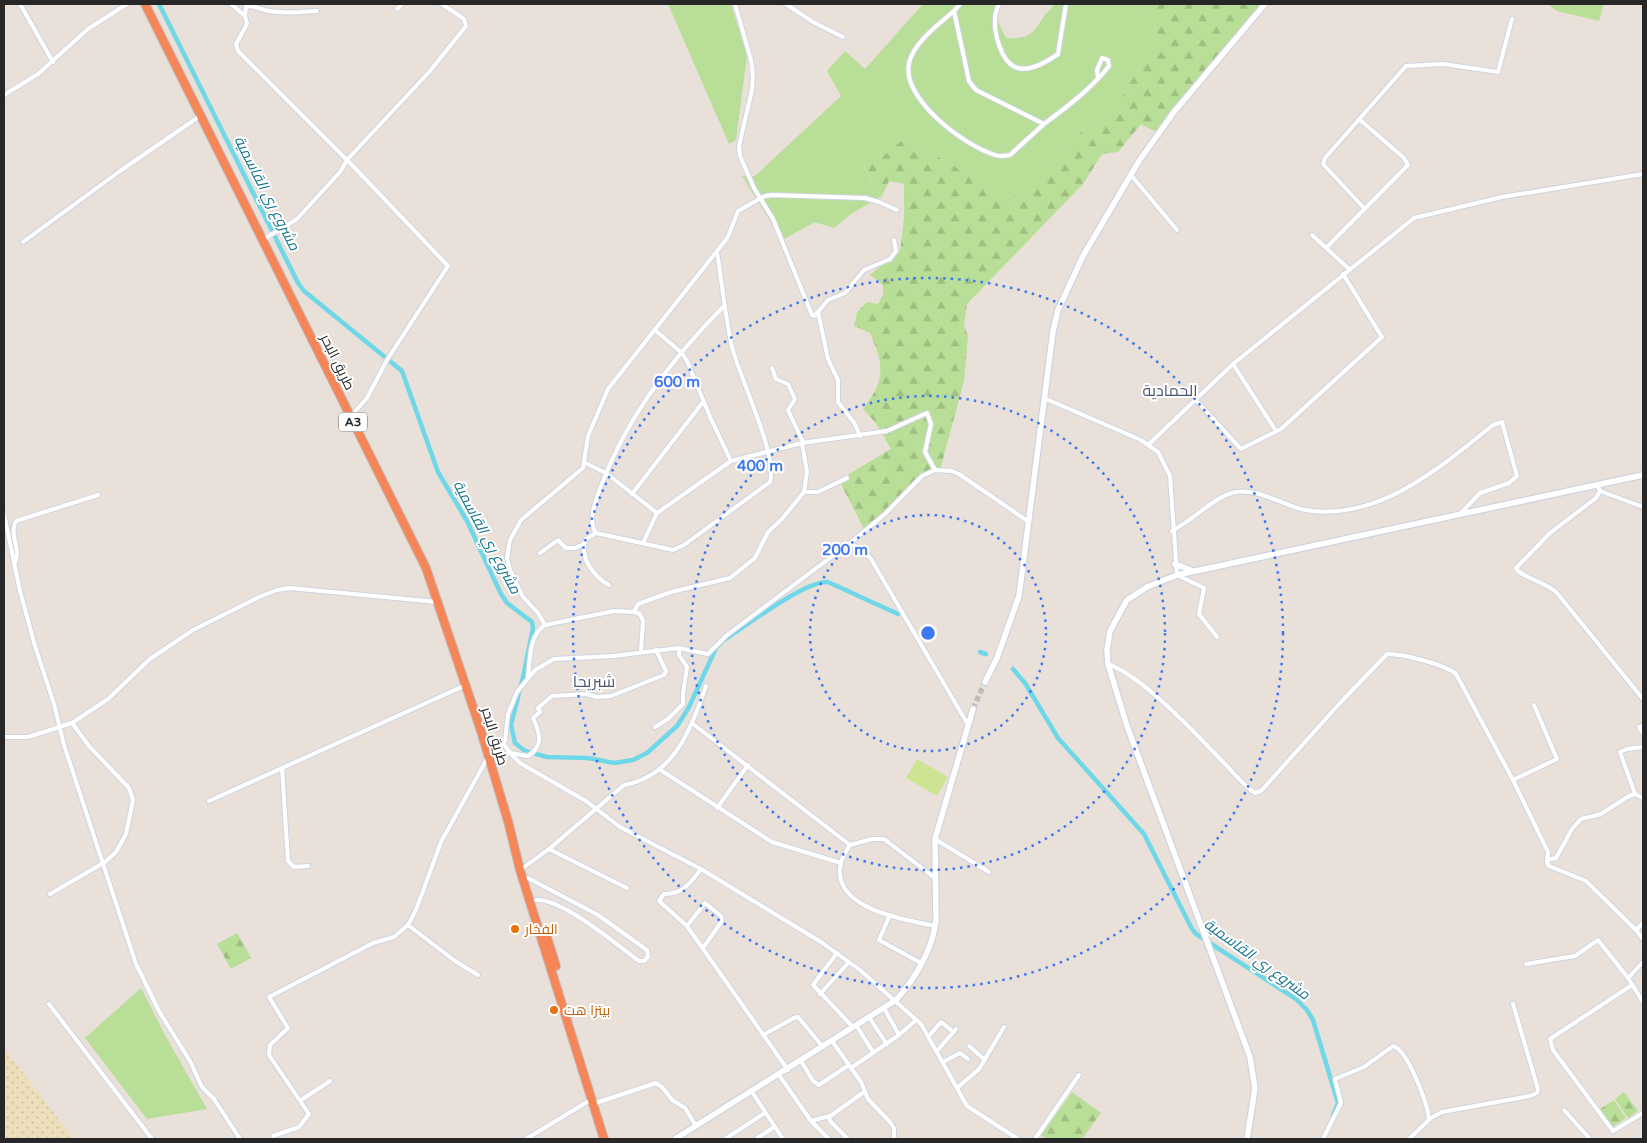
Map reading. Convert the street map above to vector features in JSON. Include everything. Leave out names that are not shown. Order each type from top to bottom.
[{"type":"highway","name":"طريق البحر","points":[[145,4],[200,115],[270,235],[351,417],[420,555],[439,602],[466,685],[489,747],[488,757],[518,857],[533,896]]},
{"type":"highway","name":"طريق البحر","points":[[522,869],[528,878],[538,918],[604,1139]]},
{"type":"highway","name":"طريق البحر","points":[[594,1101],[608,1139]]},
{"type":"main road","points":[[985,682],[1016,606],[1030,522],[1053,330],[1058,310],[1082,256],[1131,175],[1174,112],[1265,4]]},
{"type":"main road","points":[[1247,1139],[1254,1098],[1254,1070],[1209,942],[1127,726],[1108,664],[1107,650],[1110,631],[1127,600],[1147,586],[1176,575],[1460,514],[1598,488],[1643,475]]},
{"type":"main road","points":[[1175,564],[1195,571]]},
{"type":"main road","points":[[676,1139],[896,1000],[911,981],[931,942],[936,926],[936,839],[967,724],[973,709]]},
{"type":"street","points":[[20,4],[53,62]]},
{"type":"street","points":[[4,95],[38,74],[88,30],[128,4]]},
{"type":"street","points":[[231,4],[245,16]]},
{"type":"street","points":[[397,9],[402,4]]},
{"type":"street","points":[[270,235],[297,220],[346,165],[347,160],[430,71],[466,26],[464,19],[442,4]]},
{"type":"street","points":[[735,4],[751,60],[753,76],[752,90],[739,146],[740,156],[746,172],[777,227],[812,315],[814,316],[828,300],[845,293],[864,270],[890,259],[896,251],[894,240]]},
{"type":"street","points":[[786,4],[813,22],[843,37]]},
{"type":"street","points":[[960,4],[913,52],[909,64],[908,77],[941,124],[981,149],[997,156],[1010,155],[1098,78],[1109,66],[1108,60],[1102,58],[1097,70],[1098,78]]},
{"type":"street","points":[[999,4],[995,19],[998,41],[1008,62],[1016,68],[1030,68],[1048,61],[1058,54],[1066,4]]},
{"type":"street","points":[[317,11],[289,13],[268,11],[251,6],[246,8],[247,24],[236,44],[238,51],[347,160],[448,266],[387,360],[367,398],[351,417]]},
{"type":"street","points":[[954,11],[969,81],[976,90],[1044,124]]},
{"type":"street","points":[[1365,209],[1323,162],[1406,66],[1443,64],[1498,72],[1512,19]]},
{"type":"street","points":[[23,242],[120,170],[200,115]]},
{"type":"street","points":[[1327,247],[1408,165],[1404,158],[1359,119]]},
{"type":"street","points":[[1149,444],[1233,364],[1410,221],[1421,215],[1502,197],[1643,174]]},
{"type":"street","points":[[1131,175],[1176,230]]},
{"type":"street","points":[[545,625],[518,586],[507,558],[508,548],[521,520],[578,473],[585,463],[588,436],[608,389],[656,331],[680,296],[717,252],[732,230],[738,211],[761,198],[772,195],[865,198],[897,210]]},
{"type":"street","points":[[1312,235],[1350,269]]},
{"type":"street","points":[[540,553],[558,540],[566,548],[575,548],[584,544],[586,539],[596,533],[668,549],[676,549],[767,487],[772,477],[768,450],[737,363],[725,305],[717,252]]},
{"type":"street","points":[[1196,400],[1241,449],[1276,431],[1382,337],[1344,274]]},
{"type":"street","points":[[596,533],[591,522],[606,473],[618,445],[640,406],[682,353],[725,305]]},
{"type":"street","points":[[818,312],[828,359],[838,380],[838,402],[855,424],[860,436]]},
{"type":"street","points":[[656,331],[682,353],[687,361],[703,402],[731,461]]},
{"type":"street","points":[[1233,364],[1276,431]]},
{"type":"street","points":[[634,612],[640,602],[735,576],[755,558],[765,536],[804,492],[807,472],[802,443],[788,410],[795,399],[788,384],[776,379],[772,368]]},
{"type":"street","points":[[1044,398],[1149,444],[1164,460],[1170,476],[1176,575],[1204,588],[1200,616],[1217,637]]},
{"type":"street","points":[[632,494],[703,402]]},
{"type":"street","points":[[643,543],[657,513],[731,461],[768,450],[802,443],[887,431],[927,413],[930,424],[925,452],[934,470]]},
{"type":"street","points":[[1172,531],[1192,520],[1223,496],[1238,491],[1318,511],[1349,509],[1376,502],[1412,485],[1493,425],[1502,422],[1517,476],[1509,483],[1480,493],[1460,514]]},
{"type":"street","points":[[585,463],[606,473],[657,513]]},
{"type":"street","points":[[489,747],[502,742],[506,731],[508,714],[520,687],[540,666],[554,659],[613,656],[641,651],[679,648],[708,654],[747,620],[850,543],[885,514],[922,476],[934,470],[959,474],[1030,522]]},
{"type":"street","points":[[804,492],[818,492],[847,478]]},
{"type":"street","points":[[1643,507],[1598,488],[1596,498],[1550,533],[1516,568],[1522,575],[1552,587],[1643,699]]},
{"type":"street","points":[[14,564],[18,558],[13,528],[16,521],[98,495]]},
{"type":"street","points":[[4,514],[14,564],[35,646],[64,745],[136,964],[159,1010],[190,1061],[202,1086],[214,1099],[240,1139]]},
{"type":"street","points":[[850,543],[866,552],[871,559],[967,724]]},
{"type":"street","points":[[584,544],[592,572],[609,585]]},
{"type":"street","points":[[4,737],[28,737],[72,723],[108,699],[165,648],[235,608],[277,590],[290,588],[439,602]]},
{"type":"street","points":[[528,677],[534,637],[536,632],[545,625],[614,611],[634,612],[640,614],[643,621],[641,651]]},
{"type":"street","points":[[655,726],[668,719],[683,704],[682,693],[687,667],[679,655],[679,648]]},
{"type":"street","points":[[510,753],[531,755],[540,741],[533,718],[540,712],[538,708],[550,697],[586,694],[597,697],[611,696],[659,678],[666,671],[656,650]]},
{"type":"street","points":[[1108,664],[1121,668],[1150,692],[1193,731],[1255,793],[1261,791],[1385,656],[1391,654],[1448,669],[1460,679],[1513,780],[1548,852],[1547,860],[1552,868],[1586,882],[1643,939]]},
{"type":"street","points":[[209,801],[466,685]]},
{"type":"street","points":[[522,869],[597,810],[624,785],[638,783],[658,769],[679,750],[692,724],[706,686]]},
{"type":"street","points":[[1513,780],[1557,759],[1534,706]]},
{"type":"street","points":[[50,894],[102,863],[120,848],[129,825],[133,796],[129,788],[89,746],[72,723]]},
{"type":"street","points":[[692,724],[850,845]]},
{"type":"street","points":[[1643,726],[1639,727],[1643,734]]},
{"type":"street","points":[[502,742],[510,753],[525,766],[597,810],[620,827],[701,869],[848,962],[896,1000],[916,1020],[929,1036],[967,1106],[1018,1139]]},
{"type":"street","points":[[1643,747],[1627,748],[1620,752],[1635,794],[1643,798]]},
{"type":"street","points":[[273,1136],[299,1127],[309,1114],[268,1052],[275,1039],[288,1028],[269,997],[373,943],[394,937],[408,925],[416,910],[441,842],[488,757]]},
{"type":"street","points":[[717,808],[748,765]]},
{"type":"street","points":[[282,768],[288,861],[294,867],[308,866]]},
{"type":"street","points":[[658,769],[772,842],[841,863]]},
{"type":"street","points":[[1547,860],[1556,858],[1572,829],[1581,819],[1601,814],[1635,794]]},
{"type":"street","points":[[935,878],[884,839],[872,838],[850,845],[841,863],[842,882],[847,891],[867,907],[889,917],[936,926]]},
{"type":"street","points":[[936,839],[989,872]]},
{"type":"street","points":[[549,849],[627,888]]},
{"type":"street","points":[[701,869],[685,889],[678,893],[664,894],[659,899],[687,926],[788,1070]]},
{"type":"street","points":[[528,878],[550,888],[602,918],[647,950],[649,955],[646,960],[639,961],[595,928],[546,900],[533,896]]},
{"type":"street","points":[[546,900],[550,888]]},
{"type":"street","points":[[687,926],[705,903],[721,916],[722,921],[703,948]]},
{"type":"street","points":[[889,917],[880,940],[921,962]]},
{"type":"street","points":[[595,928],[602,918]]},
{"type":"street","points":[[1636,930],[1643,923]]},
{"type":"street","points":[[408,925],[454,961],[478,975]]},
{"type":"street","points":[[1526,964],[1575,956],[1598,940],[1628,978],[1643,1002]]},
{"type":"street","points":[[836,954],[814,981],[813,985],[854,1026],[873,1052]]},
{"type":"street","points":[[820,994],[848,962]]},
{"type":"street","points":[[1628,978],[1643,962]]},
{"type":"street","points":[[1632,985],[1550,1039],[1553,1050],[1612,1132],[1643,1113]]},
{"type":"street","points":[[48,1004],[152,1139]]},
{"type":"street","points":[[1409,1139],[1429,1120],[1442,1112],[1530,1096],[1537,1093],[1513,1004]]},
{"type":"street","points":[[884,1008],[899,1035]]},
{"type":"street","points":[[869,1017],[886,1043]]},
{"type":"street","points":[[763,1035],[794,1018],[798,1018],[823,1046]]},
{"type":"street","points":[[801,1061],[813,1081],[819,1084],[899,1035],[916,1020]]},
{"type":"street","points":[[929,1036],[941,1022],[954,1030],[937,1051]]},
{"type":"street","points":[[957,1088],[969,1079],[985,1060],[1004,1027]]},
{"type":"street","points":[[832,1041],[861,1082],[868,1099],[894,1128],[894,1139]]},
{"type":"street","points":[[969,1046],[985,1060]]},
{"type":"street","points":[[1323,1139],[1341,1103],[1335,1079],[1364,1066],[1393,1046],[1399,1049],[1407,1061],[1428,1110],[1429,1120]]},
{"type":"street","points":[[943,1062],[956,1053],[960,1053],[968,1059]]},
{"type":"street","points":[[779,1075],[811,1121],[829,1139]]},
{"type":"street","points":[[1036,1139],[1079,1075]]},
{"type":"street","points":[[300,1100],[330,1081]]},
{"type":"street","points":[[526,1139],[594,1101],[656,1083],[663,1088],[672,1100],[685,1108],[696,1126]]},
{"type":"street","points":[[752,1092],[783,1139]]},
{"type":"street","points":[[811,1121],[830,1116],[864,1092]]},
{"type":"street","points":[[1564,1110],[1590,1139]]},
{"type":"street","points":[[725,1139],[765,1113]]},
{"type":"street","points":[[830,1116],[830,1121],[848,1139]]},
{"type":"street","points":[[758,1139],[774,1127]]},
{"type":"green space","points":[[668,4],[731,4],[747,56],[736,140],[729,144]]},
{"type":"green space","points":[[923,4],[997,4],[994,13],[1006,38],[1013,38],[1024,37],[1031,33],[1055,4],[1147,4],[1158,37],[1111,114],[1083,130],[1058,158],[1010,198],[905,138],[877,161],[863,166],[882,196],[851,214],[834,228],[815,222],[782,240],[742,176],[755,176],[841,96],[827,71],[845,51],[865,69]]},
{"type":"green space","points":[[1147,4],[1264,4],[1158,133],[1141,124],[1118,152],[1102,154],[1083,184],[967,304],[964,325],[968,336],[964,381],[940,470],[928,472],[899,501],[864,529],[839,480],[891,449],[876,423],[863,409],[879,381],[880,363],[870,333],[854,326],[857,312],[867,302],[878,304],[883,295],[883,285],[870,275],[900,251],[904,218],[904,184],[889,181],[882,196],[863,165],[877,161],[905,138],[1010,198],[1058,158],[1083,130],[1111,114],[1158,37]]},
{"type":"green space","points":[[1548,4],[1604,4],[1599,21],[1557,11]]},
{"type":"green space","points":[[917,759],[948,777],[937,796],[906,778]]},
{"type":"green space","points":[[237,933],[251,958],[231,969],[217,944]]},
{"type":"green space","points":[[141,988],[207,1109],[147,1119],[85,1038]]},
{"type":"green space","points":[[1072,1092],[1101,1113],[1082,1139],[1047,1139],[1041,1135]]},
{"type":"green space","points":[[1624,1092],[1638,1111],[1628,1118],[1615,1099]]},
{"type":"green space","points":[[1614,1100],[1626,1118],[1612,1127],[1600,1109]]},
{"type":"sand","points":[[4,1048],[74,1139],[8,1139],[4,1134]]},
{"type":"waterway","name":"مشروع ري القاسمية","points":[[159,4],[298,283],[304,291],[402,371],[438,472],[467,521],[501,594],[507,603],[532,622],[533,628],[524,673],[511,725],[515,743],[525,751],[547,757],[588,758],[614,763],[633,760],[647,753],[677,726],[688,709],[716,648],[724,640],[791,596],[818,583],[828,582],[898,614]]},
{"type":"waterway","name":"مشروع ري القاسمية","points":[[980,652],[986,654]]},
{"type":"waterway","name":"مشروع ري القاسمية","points":[[1013,669],[1025,683],[1058,738],[1144,834],[1196,934],[1296,999],[1307,1010],[1313,1020],[1338,1103],[1333,1115]]},
{"type":"tunnel","points":[[973,709],[985,682]]},
{"type":"place","name":"الفخار","points":[[515,929]]},
{"type":"place","name":"بيتزا هت","points":[[554,1010]]},
{"type":"district","name":"الحمادية","points":[[1170,390]]},
{"type":"district","name":"شبريحا","points":[[594,681]]}]
